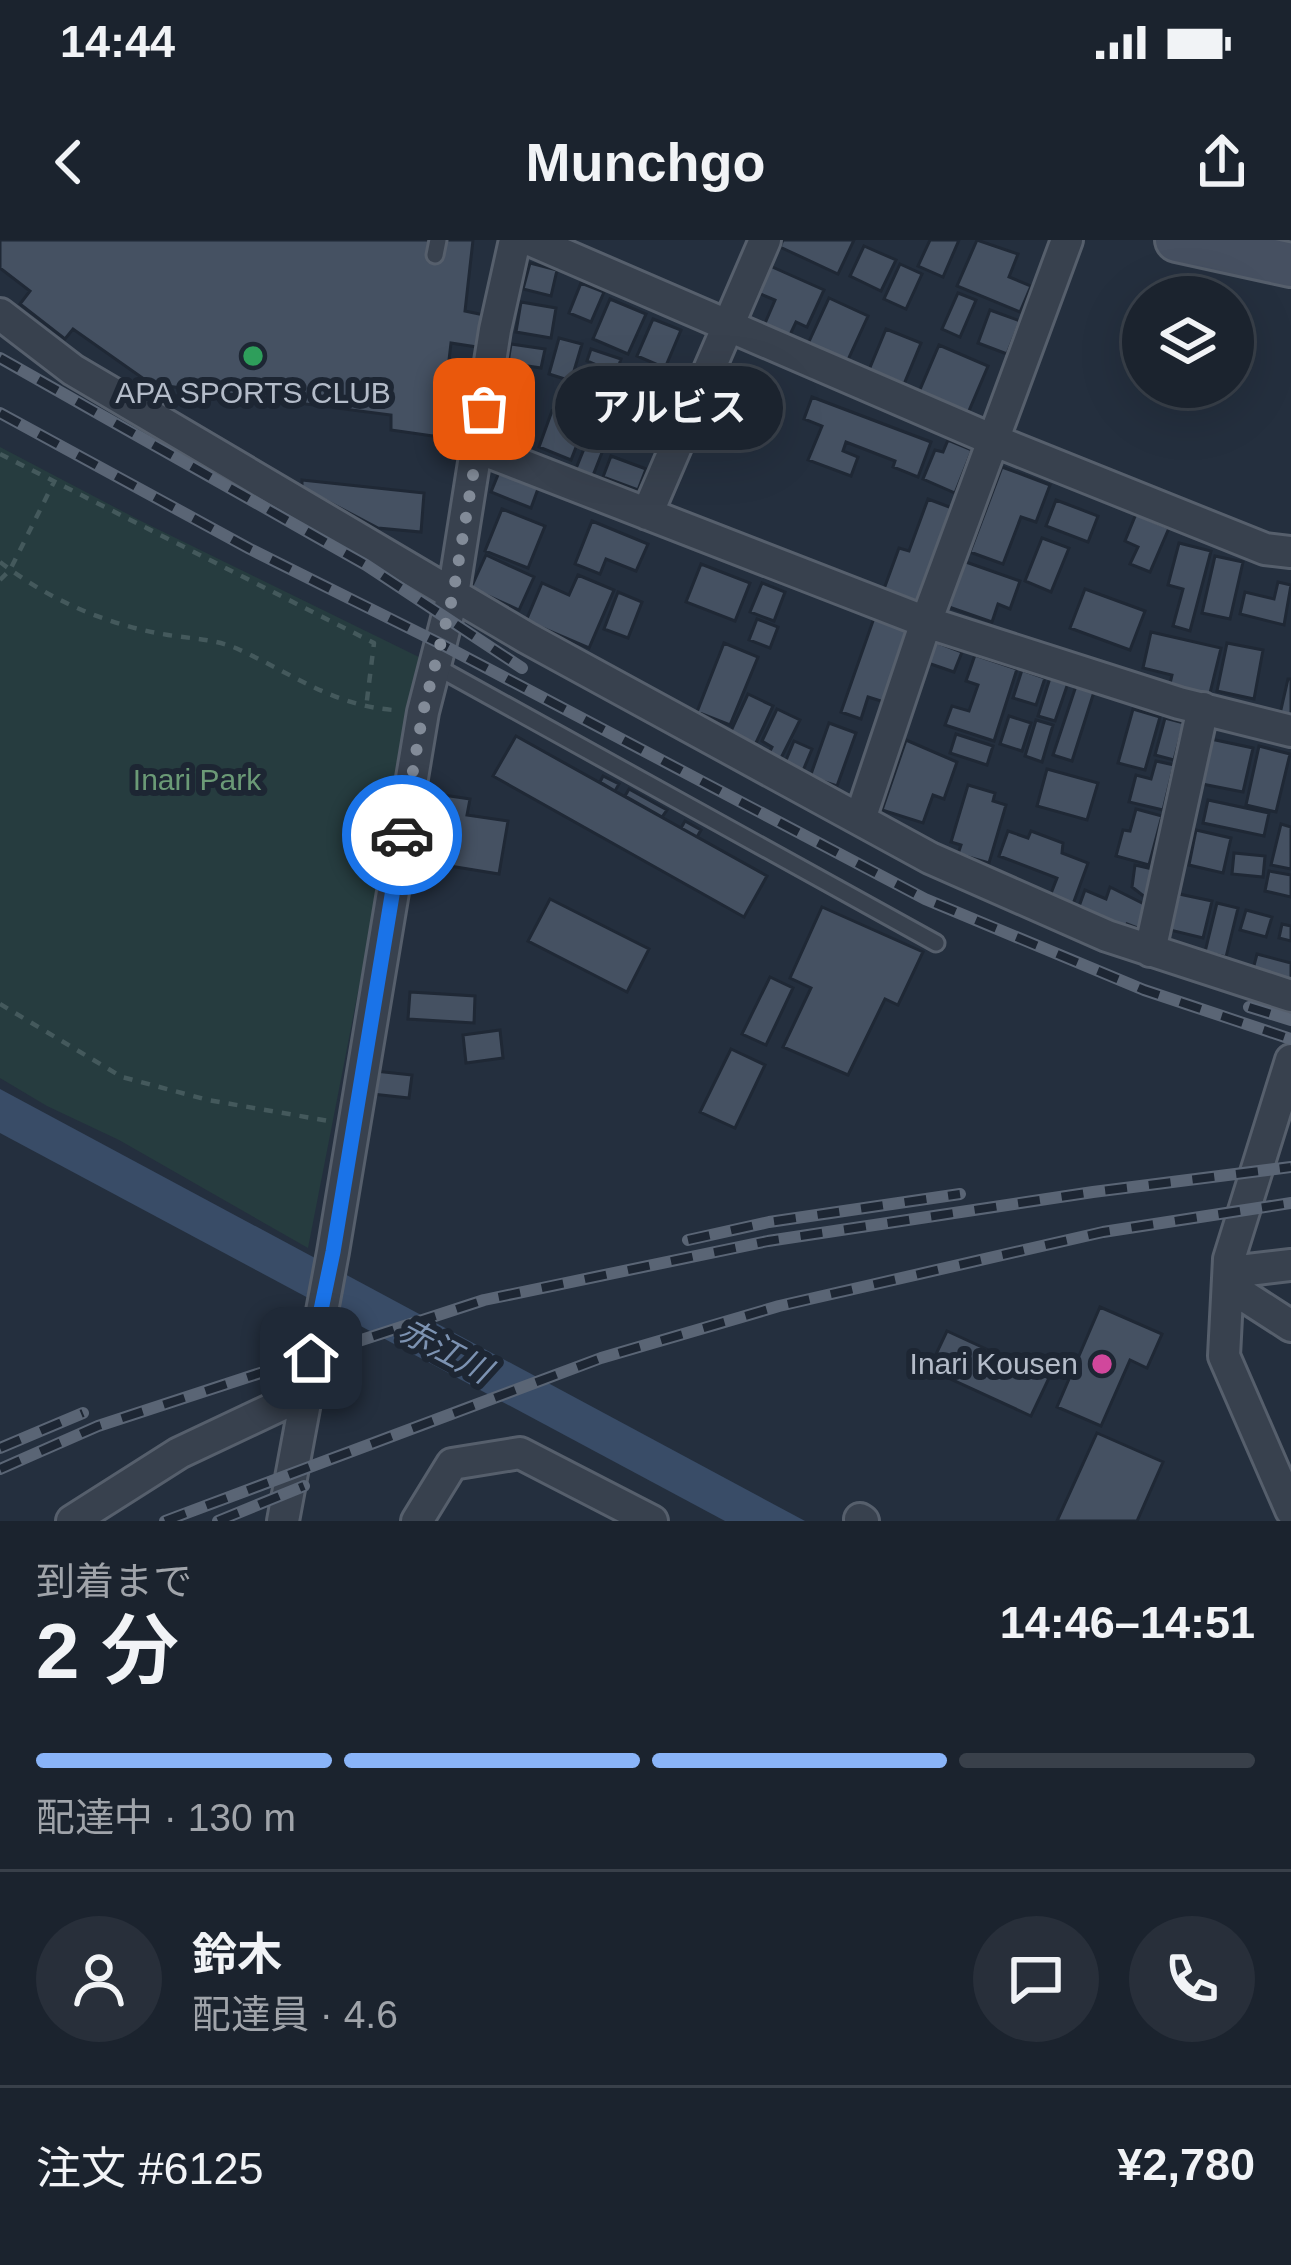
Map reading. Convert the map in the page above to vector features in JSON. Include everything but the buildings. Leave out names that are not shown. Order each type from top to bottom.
[{"type":"street","points":[[283,1521],[423,712],[453,595],[495,330],[515,240]]},
{"type":"street","points":[[530,240],[993,440],[1265,549],[1291,552]]},
{"type":"street","points":[[646,514],[765,240]]},
{"type":"street","points":[[860,819],[926,622],[1066,240]]},
{"type":"street","points":[[1178,240],[1291,265]]},
{"type":"street","points":[[0,314],[113,394],[453,595],[930,858],[1150,951],[1291,996]]},
{"type":"street","points":[[478,448],[926,622],[1291,731]]},
{"type":"street","points":[[1150,951],[1203,708]]},
{"type":"street","points":[[1291,1060],[1229,1259],[1224,1356],[1291,1510]]},
{"type":"street","points":[[1229,1286],[1248,1270],[1291,1265]]},
{"type":"street","points":[[1229,1286],[1291,1326]]},
{"type":"street","points":[[72,1521],[179,1453],[304,1394]]},
{"type":"street","points":[[417,1521],[452,1464],[520,1453],[594,1508],[652,1521]]},
{"type":"lane","points":[[435,666],[936,943]]},
{"type":"path","points":[[0,454],[374,643],[366,708]]},
{"type":"path","points":[[0,580],[10,570],[54,482]]},
{"type":"path","points":[[0,562],[59,600],[95,616],[239,649],[300,684],[366,708],[423,712]]},
{"type":"path","points":[[0,1004],[122,1077],[208,1100],[352,1125]]},
{"type":"green space","name":"Inari Park","points":[[0,447],[423,659],[308,1248],[0,1078]]},
{"type":"water","name":"赤江川","points":[[0,1089],[805,1521],[725,1521],[0,1133]]},
{"type":"railway","points":[[0,358],[366,565],[522,668]]},
{"type":"railway","points":[[0,413],[250,549],[925,899],[1144,990],[1291,1039]]},
{"type":"railway","points":[[1249,1007],[1291,1020]]},
{"type":"railway","points":[[0,1469],[98,1426],[484,1300],[768,1241],[1291,1167]]},
{"type":"railway","points":[[688,1240],[769,1222],[960,1194]]},
{"type":"railway","points":[[165,1521],[601,1358],[779,1306],[1103,1232],[1291,1203]]},
{"type":"railway","points":[[0,1448],[83,1413]]},
{"type":"railway","points":[[218,1521],[304,1486]]},
{"type":"way so far","points":[[402,835],[423,712],[453,595],[484,409]]},
{"type":"place","name":"APA SPORTS CLUB","points":[[253,356]]},
{"type":"place","name":"アルビス","points":[[484,409]]},
{"type":"place","name":"Inari Kousen","points":[[1102,1364]]},
{"type":"route","points":[[311,1358],[402,835]]}]
